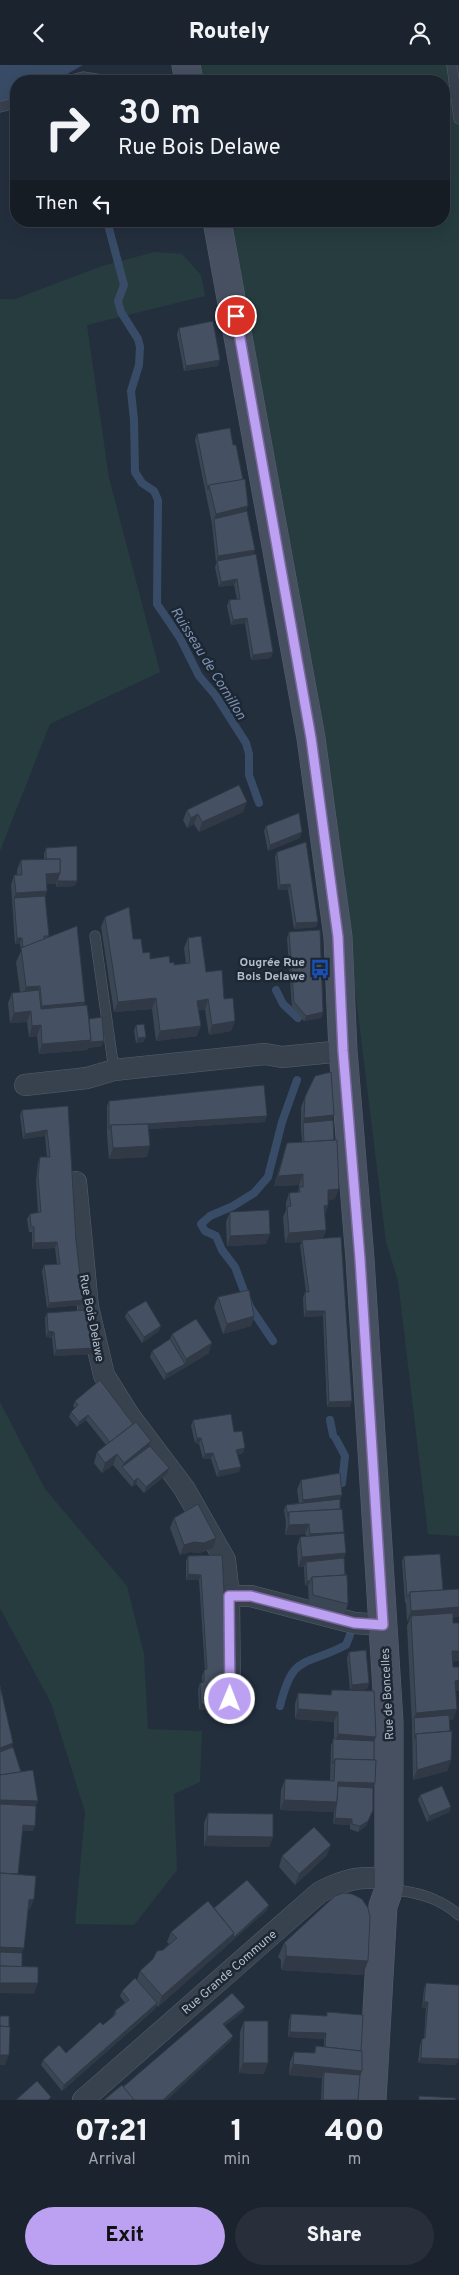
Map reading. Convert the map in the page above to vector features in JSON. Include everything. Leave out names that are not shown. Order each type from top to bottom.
[{"type":"main road","name":"Rue de Boncelles","points":[[218,227],[311,738],[338,937],[343,1051],[360,1259],[389,1722],[389,1884],[383,1906],[372,2100]]},
{"type":"street","points":[[25,1085],[87,1078],[114,1070],[264,1054],[282,1057],[343,1051]]},
{"type":"street","name":"Rue Bois Delawe","points":[[76,1182],[88,1307],[98,1357],[104,1375],[129,1415],[170,1468],[199,1512],[225,1560],[229,1596],[230,1699]]},
{"type":"street","points":[[229,1596],[251,1596],[354,1623],[383,1625]]},
{"type":"street","name":"Rue Grande Commune","points":[[83,2100],[320,1892],[337,1883],[357,1877],[389,1884]]},
{"type":"lane","points":[[452,65],[459,119]]},
{"type":"lane","points":[[95,936],[114,1070]]},
{"type":"lane","points":[[389,1884],[419,1893],[443,1904],[459,1915]]},
{"type":"green space","points":[[199,65],[459,65],[459,1536],[428,1534],[398,1281],[386,1242],[324,736],[229,227],[450,227],[450,75],[201,75]]},
{"type":"green space","points":[[154,252],[182,254],[201,275],[205,296],[87,325],[109,478],[160,672],[50,724],[0,851],[0,299],[15,299],[102,266]]},
{"type":"green space","points":[[0,1402],[45,1489],[127,1586],[144,1654],[148,1729],[202,1731],[200,1782],[174,1794],[177,1870],[134,1925],[75,1924],[85,1812],[51,1703],[0,1608]]},
{"type":"water","points":[[0,65],[83,65],[66,75],[10,75],[10,101],[5,103],[0,101]]},
{"type":"building","points":[[213,321],[220,360],[186,366],[179,328]]},
{"type":"building","points":[[230,428],[233,445],[236,445],[243,480],[209,485],[208,490],[197,434]]},
{"type":"building","points":[[245,479],[248,506],[216,514],[209,485]]},
{"type":"building","points":[[247,511],[255,550],[218,556],[214,519]]},
{"type":"building","points":[[256,554],[273,652],[253,655],[247,618],[233,620],[229,600],[240,599],[237,579],[221,582],[217,561]]},
{"type":"building","points":[[239,785],[247,802],[202,822],[198,814],[191,818],[187,810]]},
{"type":"building","points":[[299,813],[302,832],[270,845],[266,826]]},
{"type":"building","points":[[306,842],[318,922],[296,923],[290,884],[280,885],[277,852]]},
{"type":"building","points":[[77,846],[77,881],[58,881],[60,859],[46,859],[46,848]]},
{"type":"building","points":[[60,859],[60,873],[46,874],[47,891],[16,893],[14,875],[22,875],[21,860]]},
{"type":"building","points":[[45,896],[49,936],[44,936],[44,939],[23,948],[22,938],[17,938],[14,898]]},
{"type":"building","points":[[129,907],[133,939],[141,939],[143,953],[150,952],[150,959],[169,956],[170,963],[174,962],[174,965],[190,963],[188,938],[201,936],[206,972],[222,970],[224,999],[233,998],[235,1021],[212,1025],[208,999],[197,1001],[201,1026],[160,1031],[156,998],[118,1002],[105,917]]},
{"type":"building","points":[[77,926],[85,1002],[42,1006],[40,986],[26,987],[21,948]]},
{"type":"building","points":[[320,930],[323,1012],[306,1016],[294,1002],[289,932]]},
{"type":"building","points":[[39,990],[41,1009],[87,1005],[91,1040],[42,1044],[41,1025],[32,1026],[31,1011],[14,1013],[12,993]]},
{"type":"building","points":[[102,1017],[104,1041],[90,1042],[89,1019]]},
{"type":"building","points":[[144,1024],[146,1037],[138,1038],[136,1025]]},
{"type":"building","points":[[331,1072],[334,1115],[304,1118],[305,1097],[315,1076]]},
{"type":"building","points":[[264,1085],[267,1116],[111,1125],[109,1129],[109,1101]]},
{"type":"building","points":[[68,1106],[76,1241],[83,1300],[49,1303],[44,1265],[60,1264],[57,1242],[34,1243],[34,1227],[31,1226],[30,1214],[41,1212],[38,1176],[40,1157],[50,1157],[47,1130],[25,1134],[22,1110]]},
{"type":"building","points":[[333,1120],[334,1140],[304,1142],[303,1123]]},
{"type":"building","points":[[148,1124],[150,1146],[113,1148],[111,1125]]},
{"type":"building","points":[[337,1140],[339,1189],[328,1190],[328,1205],[324,1206],[326,1230],[289,1233],[287,1207],[291,1206],[289,1193],[300,1192],[299,1187],[303,1187],[303,1174],[278,1176],[287,1143]]},
{"type":"building","points":[[269,1210],[270,1234],[230,1236],[230,1212]]},
{"type":"building","points":[[341,1237],[352,1401],[329,1402],[325,1311],[306,1311],[305,1292],[309,1292],[302,1240]]},
{"type":"building","points":[[249,1290],[254,1316],[227,1324],[218,1297]]},
{"type":"building","points":[[146,1301],[161,1326],[144,1337],[127,1312]]},
{"type":"building","points":[[87,1310],[94,1348],[56,1350],[54,1332],[48,1331],[47,1313]]},
{"type":"building","points":[[196,1319],[212,1343],[186,1359],[172,1334]]},
{"type":"building","points":[[170,1339],[185,1364],[166,1374],[152,1351]]},
{"type":"building","points":[[100,1380],[133,1424],[110,1442],[88,1415],[79,1422],[71,1412],[78,1405],[75,1401]]},
{"type":"building","points":[[231,1414],[234,1432],[242,1431],[245,1448],[236,1450],[241,1467],[219,1471],[213,1453],[205,1454],[201,1438],[197,1438],[193,1420]]},
{"type":"building","points":[[136,1422],[151,1441],[124,1463],[117,1454],[105,1463],[97,1452]]},
{"type":"building","points":[[150,1446],[169,1468],[146,1487],[138,1478],[134,1481],[122,1467]]},
{"type":"building","points":[[340,1473],[342,1495],[303,1500],[301,1480]]},
{"type":"building","points":[[340,1499],[340,1509],[289,1512],[288,1517],[286,1505]]},
{"type":"building","points":[[198,1504],[216,1538],[204,1543],[194,1542],[184,1545],[174,1518]]},
{"type":"building","points":[[342,1509],[344,1532],[310,1534],[309,1524],[289,1525],[289,1512]]},
{"type":"building","points":[[344,1533],[346,1553],[302,1557],[300,1537]]},
{"type":"building","points":[[440,1554],[443,1590],[410,1592],[407,1597],[404,1556]]},
{"type":"building","points":[[222,1555],[229,1683],[219,1683],[220,1704],[201,1704],[200,1683],[204,1682],[204,1670],[207,1669],[201,1575],[188,1574],[188,1556]]},
{"type":"building","points":[[344,1558],[345,1575],[312,1577],[310,1581],[307,1581],[306,1562]]},
{"type":"building","points":[[347,1575],[348,1604],[313,1595],[312,1577]]},
{"type":"building","points":[[459,1589],[459,1607],[411,1611],[410,1592]]},
{"type":"building","points":[[453,1613],[453,1623],[459,1623],[459,1651],[452,1651],[453,1667],[459,1667],[459,1680],[455,1681],[457,1709],[416,1713],[411,1616]]},
{"type":"building","points":[[366,1650],[369,1683],[352,1685],[349,1652]]},
{"type":"building","points":[[0,1686],[13,1743],[0,1748]]},
{"type":"building","points":[[332,1690],[374,1691],[376,1737],[338,1734],[338,1712],[298,1709],[298,1693],[331,1695]]},
{"type":"building","points":[[449,1715],[450,1731],[416,1734],[415,1739],[414,1718]]},
{"type":"building","points":[[452,1731],[451,1760],[417,1770],[416,1734]]},
{"type":"building","points":[[333,1739],[374,1741],[374,1760],[335,1759],[333,1764]]},
{"type":"building","points":[[13,1747],[21,1772],[0,1775],[0,1752]]},
{"type":"building","points":[[335,1759],[376,1760],[375,1783],[338,1782],[337,1802],[284,1800],[285,1779],[334,1781]]},
{"type":"building","points":[[33,1770],[38,1801],[0,1800],[0,1775]]},
{"type":"building","points":[[338,1786],[373,1788],[373,1810],[368,1821],[360,1826],[352,1824],[352,1819],[335,1818]]},
{"type":"building","points":[[442,1786],[451,1807],[429,1816],[420,1795]]},
{"type":"building","points":[[0,1804],[36,1806],[35,1826],[23,1825],[18,1874],[0,1873]]},
{"type":"building","points":[[208,1813],[273,1814],[273,1837],[207,1836]]},
{"type":"building","points":[[314,1827],[331,1845],[299,1874],[282,1856]]},
{"type":"building","points":[[0,1873],[36,1876],[34,1899],[29,1900],[24,1948],[0,1947]]},
{"type":"building","points":[[247,1880],[269,1905],[233,1938],[234,1933],[214,1908]]},
{"type":"building","points":[[343,1893],[352,1894],[362,1899],[368,1908],[370,1917],[368,1961],[286,1956],[286,1946],[284,1943],[335,1896]]},
{"type":"building","points":[[208,1901],[234,1933],[162,1996],[140,1971],[153,1959],[157,1951],[163,1950],[177,1938],[171,1932]]},
{"type":"building","points":[[0,1952],[22,1953],[22,1967],[0,1966]]},
{"type":"building","points":[[0,1966],[38,1967],[38,1983],[0,1983]]},
{"type":"building","points":[[135,1978],[157,2003],[64,2085],[43,2060],[59,2045],[66,2053],[100,2022],[103,2025],[116,2014],[115,2011],[129,2000],[122,1991]]},
{"type":"building","points":[[426,1983],[459,1985],[459,2059],[421,2058],[428,2002],[424,2002]]},
{"type":"building","points":[[232,1993],[245,2007],[223,2024],[233,2036],[163,2100],[134,2100],[123,2087]]},
{"type":"building","points":[[327,2012],[363,2015],[361,2051],[325,2047],[326,2033],[290,2032],[291,2014],[327,2016]]},
{"type":"building","points":[[0,2016],[9,2016],[9,2027],[0,2026]]},
{"type":"building","points":[[244,2021],[268,2021],[268,2063],[243,2063]]},
{"type":"building","points":[[0,2026],[10,2027],[9,2055],[0,2055]]},
{"type":"building","points":[[316,2046],[362,2051],[362,2071],[293,2064],[294,2052],[315,2053]]},
{"type":"building","points":[[324,2072],[360,2075],[358,2100],[323,2100]]},
{"type":"building","points":[[37,2081],[51,2097],[48,2100],[16,2100]]},
{"type":"building","points":[[122,2085],[134,2100],[104,2100]]},
{"type":"building","points":[[419,2096],[456,2098],[455,2100],[419,2100]]},
{"type":"waterway","name":"Ruisseau de Cornillon","points":[[109,227],[124,285],[118,301],[121,312],[138,339],[140,347],[139,365],[131,391],[134,420],[135,472],[142,483],[154,491],[158,500],[157,604],[180,638],[199,676],[216,696],[246,743],[249,754],[249,775],[259,803]]},
{"type":"waterway","name":"Ruisseau de Cornillon","points":[[276,990],[283,1004],[298,1018]]},
{"type":"waterway","name":"Ruisseau de Cornillon","points":[[273,1341],[250,1307],[235,1267],[222,1250],[216,1236],[205,1231],[201,1224],[210,1216],[233,1206],[254,1193],[268,1177],[282,1122],[297,1080]]},
{"type":"waterway","name":"Ruisseau de Cornillon","points":[[330,1420],[333,1435]]},
{"type":"waterway","name":"Ruisseau de Cornillon","points":[[336,1439],[345,1456],[342,1483]]},
{"type":"waterway","name":"Ruisseau de Cornillon","points":[[280,1706],[290,1677],[296,1669],[310,1660],[346,1645],[350,1635]]},
{"type":"place","name":"Ougrée Rue Bois Delawe","points":[[320,969]]},
{"type":"route","points":[[230,1699],[229,1596],[251,1596],[302,1611],[354,1623],[383,1625],[360,1259],[343,1051],[338,937],[311,738],[236,316]]}]
